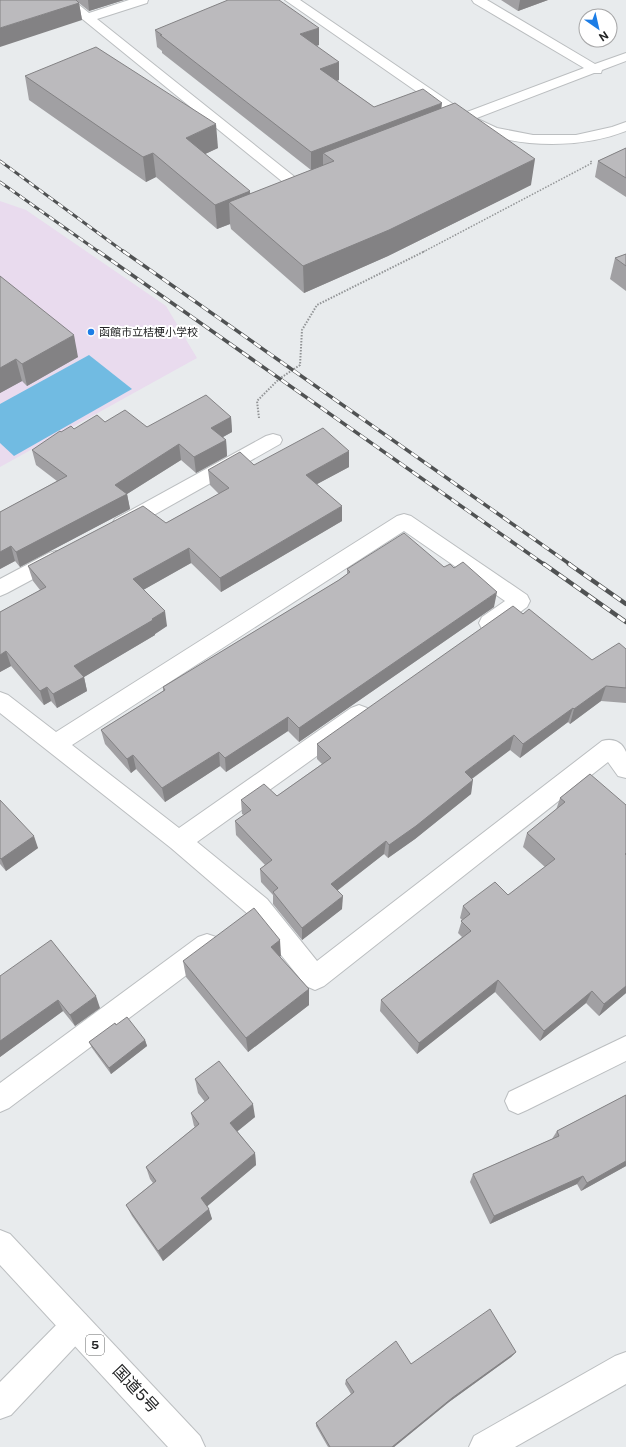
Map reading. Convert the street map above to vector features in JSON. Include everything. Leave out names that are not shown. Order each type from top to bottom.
[{"type":"main road","points":[[65,0],[294,184],[331,170]]},
{"type":"main road","points":[[87,18],[142,0]]},
{"type":"main road","points":[[291,0],[464,118],[493,132],[533,139],[576,140],[626,126]]},
{"type":"main road","points":[[449,124],[464,118]]},
{"type":"main road","points":[[109,531],[273,440]]},
{"type":"main road","points":[[55,744],[404,521],[520,601],[475,633]]},
{"type":"main road","points":[[0,588],[75,549]]},
{"type":"main road","points":[[0,701],[179,841],[241,920],[315,978],[610,748],[626,769]]},
{"type":"main road","points":[[179,841],[372,705]]},
{"type":"main road","points":[[0,1099],[241,920]]},
{"type":"main road","name":"国道5号","points":[[0,1244],[190,1447]]},
{"type":"main road","points":[[0,1404],[76,1324]]},
{"type":"main road","points":[[484,1447],[626,1367]]},
{"type":"lane","points":[[478,0],[596,70]]},
{"type":"lane","points":[[464,118],[596,70],[626,57]]},
{"type":"lane","points":[[518,1101],[626,1048]]},
{"type":"path","points":[[273,440],[260,428],[257,401],[279,379],[300,365],[302,330],[317,305],[592,163],[576,140]]},
{"type":"shaded area","name":"函館市立桔梗小学校","points":[[0,201],[26,210],[166,306],[197,358],[0,467]]},
{"type":"water","points":[[89,355],[132,389],[14,456],[0,443],[0,404]]},
{"type":"building","points":[[0,0],[76,0],[79,3],[0,28]]},
{"type":"building","points":[[228,0],[279,0],[319,28],[300,34],[339,62],[320,69],[374,107],[423,89],[442,103],[311,152],[155,30]]},
{"type":"building","points":[[96,47],[216,124],[186,138],[250,191],[215,205],[153,153],[143,157],[25,76]]},
{"type":"building","points":[[455,103],[535,159],[389,230],[303,266],[229,202],[334,161],[323,153]]},
{"type":"building","points":[[626,148],[626,178],[598,161]]},
{"type":"building","points":[[626,254],[626,266],[615,258]]},
{"type":"building","points":[[0,276],[74,335],[22,364],[16,359],[0,368]]},
{"type":"building","points":[[206,395],[231,417],[211,428],[226,440],[194,457],[179,444],[115,485],[127,494],[16,552],[11,546],[0,552],[0,512],[67,476],[32,450],[60,431],[61,432],[71,426],[74,429],[97,415],[105,422],[125,410],[147,427]]},
{"type":"building","points":[[323,428],[349,451],[306,475],[342,506],[220,578],[189,548],[133,579],[165,611],[152,619],[153,620],[74,666],[84,677],[53,694],[47,687],[40,691],[6,651],[0,655],[0,612],[46,587],[28,566],[143,506],[166,523],[229,488],[208,470],[240,452],[254,465]]},
{"type":"building","points":[[404,533],[444,567],[450,564],[454,568],[463,562],[497,592],[299,728],[288,717],[225,758],[219,752],[162,788],[133,755],[127,759],[101,730],[165,690],[163,687],[339,580],[350,572],[347,569]]},
{"type":"building","points":[[513,606],[523,614],[529,609],[592,660],[619,643],[626,649],[626,688],[606,686],[523,744],[514,735],[465,772],[473,780],[416,826],[389,845],[386,841],[331,884],[343,896],[302,928],[273,892],[278,888],[260,869],[272,860],[235,821],[251,810],[241,800],[264,784],[277,796],[331,758],[317,744]]},
{"type":"building","points":[[590,774],[626,805],[626,986],[604,1004],[592,991],[544,1031],[498,980],[419,1043],[381,1000],[471,931],[461,921],[470,914],[463,906],[495,882],[508,895],[555,859],[527,833],[565,802],[560,798]]},
{"type":"building","points":[[0,800],[34,836],[1,859],[0,858]]},
{"type":"building","points":[[254,908],[280,940],[271,947],[309,989],[246,1038],[183,961]]},
{"type":"building","points":[[51,940],[96,996],[70,1015],[58,1000],[0,1041],[0,976]]},
{"type":"building","points":[[127,1017],[145,1040],[109,1068],[89,1042],[115,1023],[116,1025]]},
{"type":"building","points":[[219,1061],[253,1104],[230,1123],[255,1153],[201,1198],[209,1209],[158,1251],[126,1205],[156,1181],[146,1167],[199,1124],[191,1113],[209,1098],[195,1079]]},
{"type":"building","points":[[626,1095],[626,1161],[587,1183],[583,1176],[494,1216],[473,1174],[559,1136],[557,1131]]},
{"type":"building","points":[[490,1309],[516,1352],[452,1398],[392,1447],[330,1447],[316,1423],[354,1392],[346,1380],[396,1341],[411,1364]]},
{"type":"railway","points":[[0,161],[124,252]]},
{"type":"railway","points":[[0,182],[99,252]]},
{"type":"railway","points":[[98,251],[545,565]]},
{"type":"railway","points":[[123,251],[571,565]]},
{"type":"railway","points":[[544,564],[626,622]]},
{"type":"railway","points":[[569,564],[626,604]]},
{"type":"place","name":"函館市立桔梗小学校","points":[[91,332]]}]
